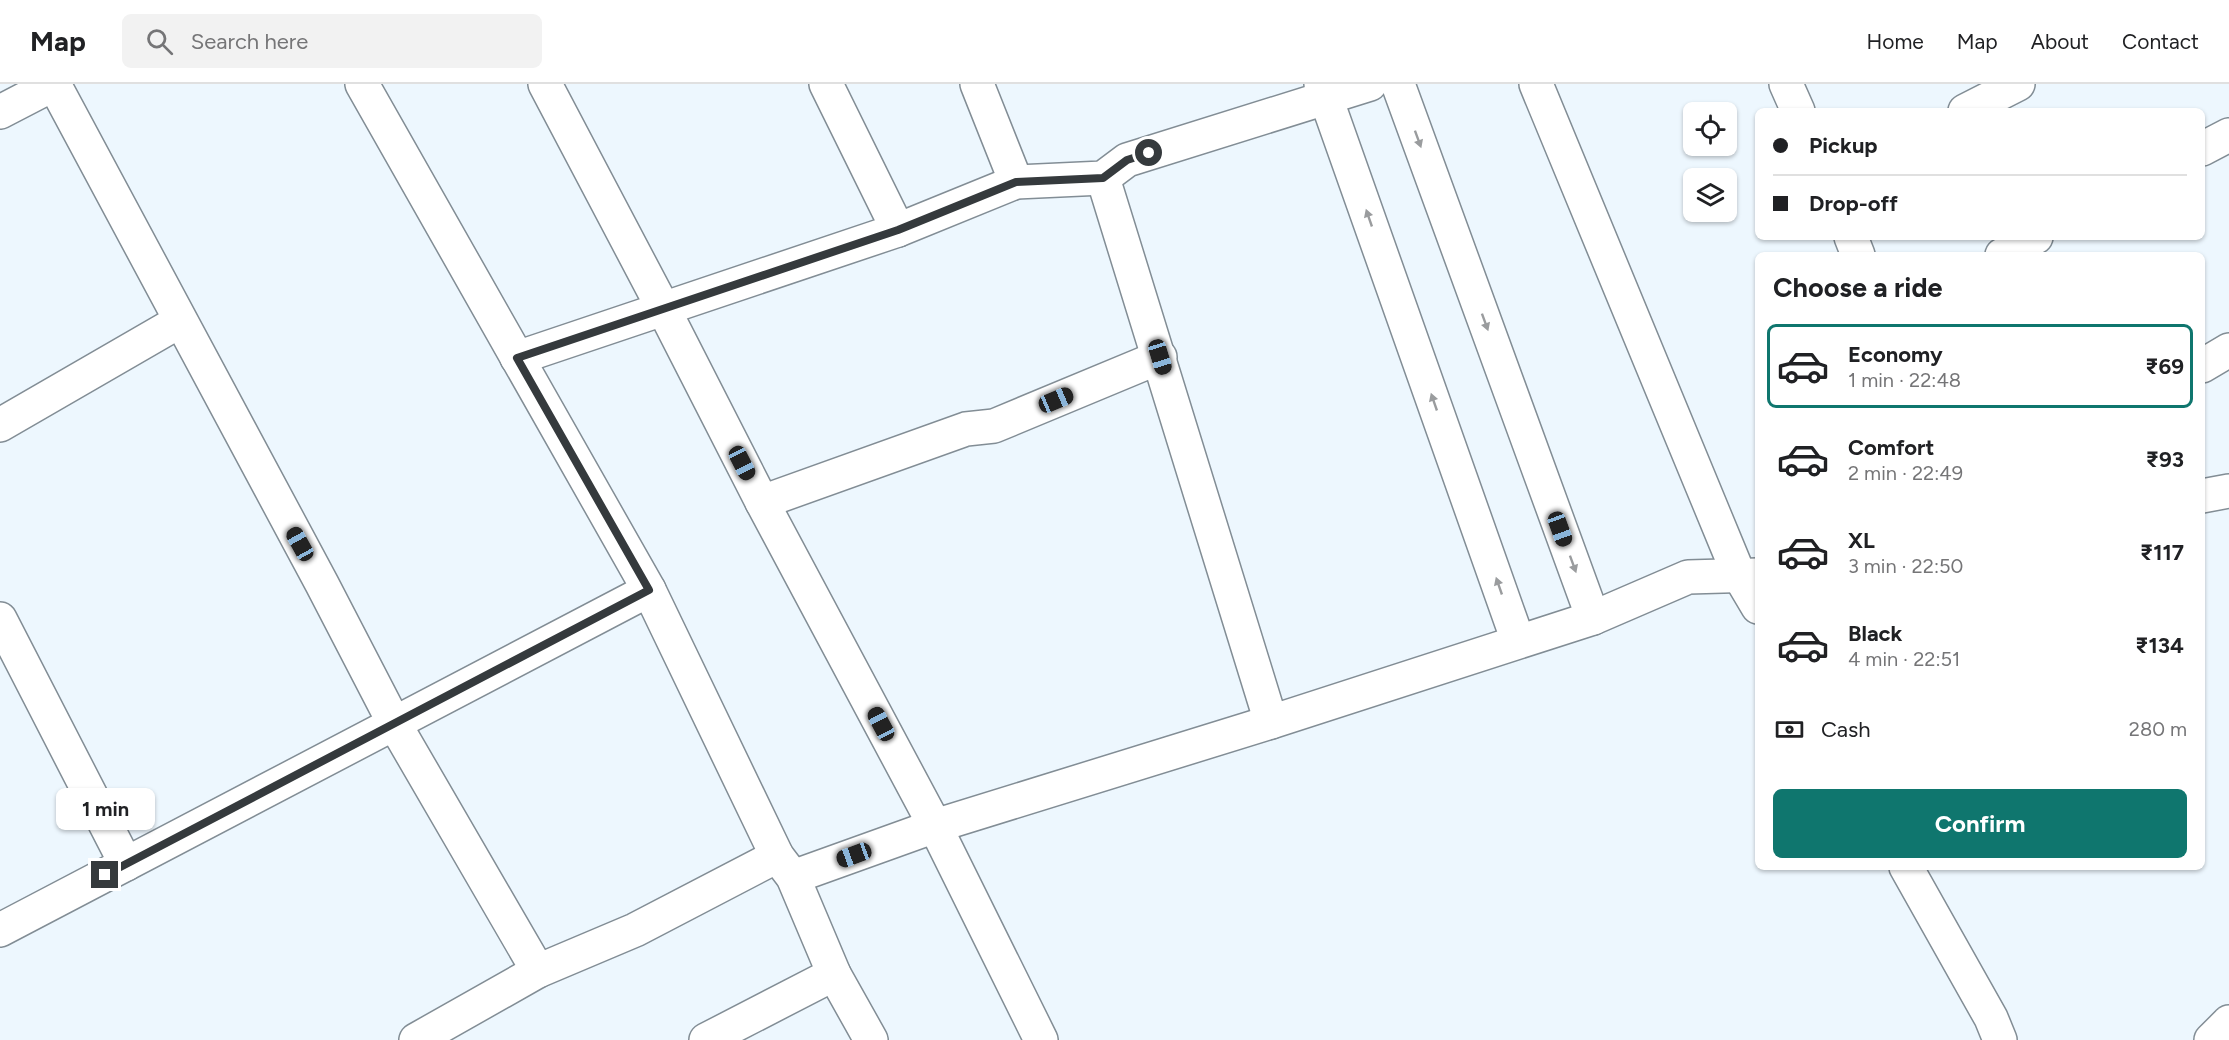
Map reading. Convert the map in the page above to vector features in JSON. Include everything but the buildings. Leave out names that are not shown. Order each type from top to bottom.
[{"type":"street","points":[[0,112],[54,84],[394,723],[538,971]]},
{"type":"street","points":[[362,84],[649,590],[785,866],[834,974],[871,1040]]},
{"type":"street","points":[[545,84],[762,502],[935,826],[1041,1040]]},
{"type":"street","points":[[826,84],[898,230]]},
{"type":"street","points":[[977,84],[1016,182]]},
{"type":"street","points":[[517,358],[898,230],[1016,182],[1103,178],[1127,160],[1324,91],[1370,84]]},
{"type":"street","points":[[1398,84],[1593,618]]},
{"type":"street","points":[[1536,84],[1749,575],[1755,597]]},
{"type":"street","points":[[1786,84],[1797,108]]},
{"type":"street","points":[[1971,108],[2018,84]]},
{"type":"street","points":[[1324,91],[1518,641]]},
{"type":"street","points":[[2205,147],[2229,135]]},
{"type":"street","points":[[1103,178],[1271,722]]},
{"type":"street","points":[[2008,252],[2030,240]]},
{"type":"street","points":[[0,425],[180,321]]},
{"type":"street","points":[[2205,364],[2229,350]]},
{"type":"street","points":[[762,502],[966,429],[994,426],[1160,357]]},
{"type":"street","points":[[2205,495],[2229,491]]},
{"type":"street","points":[[416,1040],[538,971],[785,866],[935,826],[1271,722],[1593,618],[1688,577],[1749,575]]},
{"type":"street","points":[[0,930],[649,590]]},
{"type":"street","points":[[0,620],[126,864]]},
{"type":"street","points":[[1908,870],[1991,1018],[2000,1040]]},
{"type":"street","points":[[706,1040],[834,974]]},
{"type":"street","points":[[2211,1040],[2229,1022]]},
{"type":"route","points":[[105,875],[649,590],[517,358],[898,230],[1016,182],[1103,178],[1127,160],[1149,153]]}]
